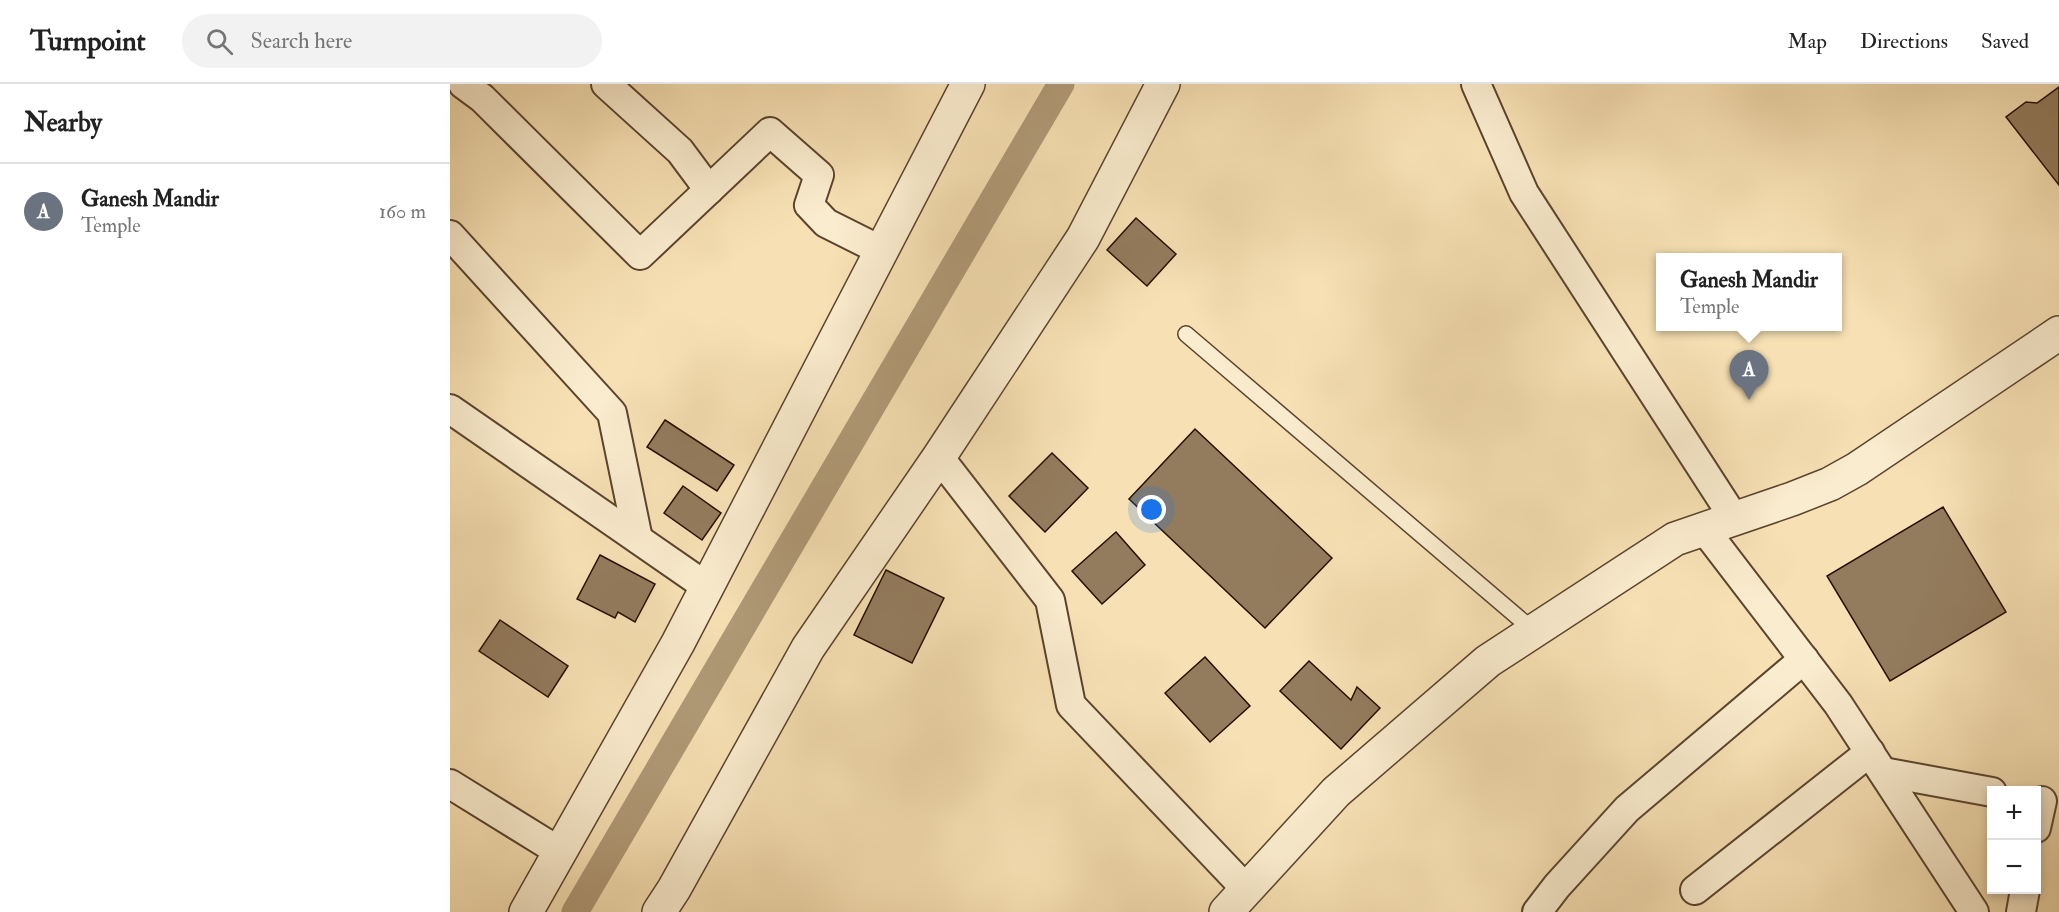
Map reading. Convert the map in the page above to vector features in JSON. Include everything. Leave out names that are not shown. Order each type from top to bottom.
[{"type":"street","points":[[463,84],[482,98],[640,255],[770,132],[819,175],[809,205],[826,223],[882,251]]},
{"type":"street","points":[[606,84],[680,152],[709,190]]},
{"type":"street","points":[[526,912],[707,587],[968,84]]},
{"type":"street","points":[[659,912],[808,648],[939,457],[1083,238],[1163,84]]},
{"type":"street","points":[[1476,84],[1524,194],[1734,518]]},
{"type":"street","points":[[450,235],[612,412],[638,539]]},
{"type":"street","points":[[939,457],[1050,600],[1071,705],[1236,901],[1336,792],[1488,661],[1675,539],[1792,499],[1830,484],[1857,469],[2059,333]]},
{"type":"street","points":[[450,409],[707,587]]},
{"type":"street","points":[[1704,529],[1838,704],[1969,910]]},
{"type":"street","points":[[1537,912],[1557,886],[1627,809],[1804,659]]},
{"type":"street","points":[[1695,890],[1876,762],[1987,791]]},
{"type":"street","points":[[450,784],[560,852]]},
{"type":"street","points":[[2021,912],[2024,894]]},
{"type":"lane","points":[[1186,334],[1534,631]]},
{"type":"building","points":[[2059,87],[2059,185],[2006,117],[2026,102],[2037,103]]},
{"type":"building","points":[[1136,218],[1176,254],[1147,286],[1107,250]]},
{"type":"building","points":[[665,420],[734,465],[717,491],[647,447]]},
{"type":"building","points":[[1195,429],[1332,558],[1265,628],[1129,499]]},
{"type":"building","points":[[1052,453],[1088,488],[1045,532],[1009,496]]},
{"type":"building","points":[[683,486],[721,513],[702,540],[664,513]]},
{"type":"building","points":[[1943,507],[2006,612],[1890,681],[1827,576]]},
{"type":"building","points":[[1116,532],[1145,565],[1102,604],[1072,571]]},
{"type":"building","points":[[600,555],[655,584],[635,622],[618,612],[615,618],[577,599]]},
{"type":"building","points":[[886,570],[944,598],[912,663],[854,635]]},
{"type":"building","points":[[500,620],[568,666],[548,697],[479,651]]},
{"type":"building","points":[[1205,657],[1250,706],[1210,742],[1165,693]]},
{"type":"building","points":[[1309,661],[1351,700],[1357,687],[1380,708],[1341,749],[1280,691]]},
{"type":"waterway","points":[[575,912],[1061,84]]},
{"type":"place","name":"Ganesh Mandir","points":[[1749,400]]}]
